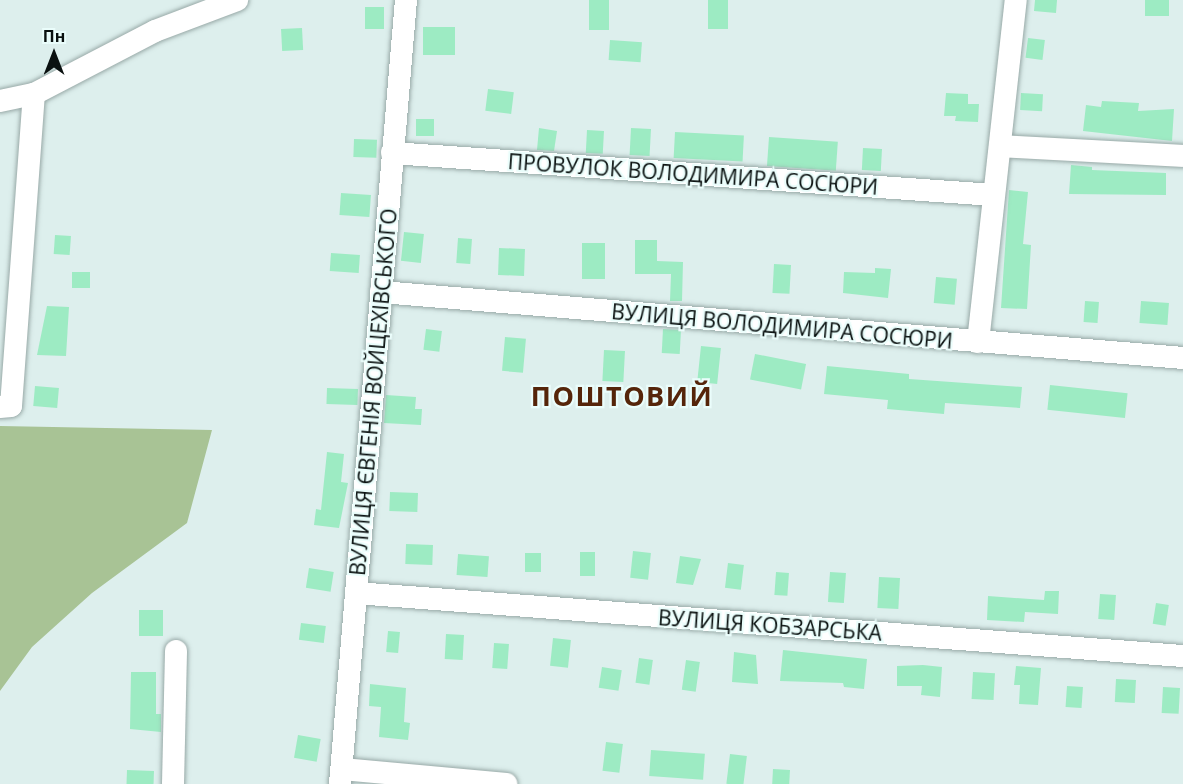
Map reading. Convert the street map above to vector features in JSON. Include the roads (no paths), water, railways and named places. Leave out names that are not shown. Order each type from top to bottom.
[{"type":"street","points":[[0,101],[34,94],[155,31],[237,0]]},
{"type":"street","name":"ВУЛИЦЯ ЄВГЕНІЯ ВОЙЦЕХІВСЬКОГО","points":[[341,777],[406,0]]},
{"type":"street","points":[[978,342],[1016,0]]},
{"type":"street","points":[[0,407],[11,406],[34,94]]},
{"type":"street","points":[[1000,146],[1183,156]]},
{"type":"street","name":"ПРОВУЛОК ВОЛОДИМИРА СОСЮРИ","points":[[392,153],[994,195]]},
{"type":"street","name":"ВУЛИЦЯ ВОЛОДИМИРА СОСЮРИ","points":[[381,292],[1183,358]]},
{"type":"street","name":"ВУЛИЦЯ КОБЗАРСЬКА","points":[[356,593],[1183,656]]},
{"type":"street","points":[[173,784],[176,651]]},
{"type":"street","points":[[341,777],[506,784]]},
{"type":"district","name":"ПОШТОВИЙ","points":[[622,396]]}]
